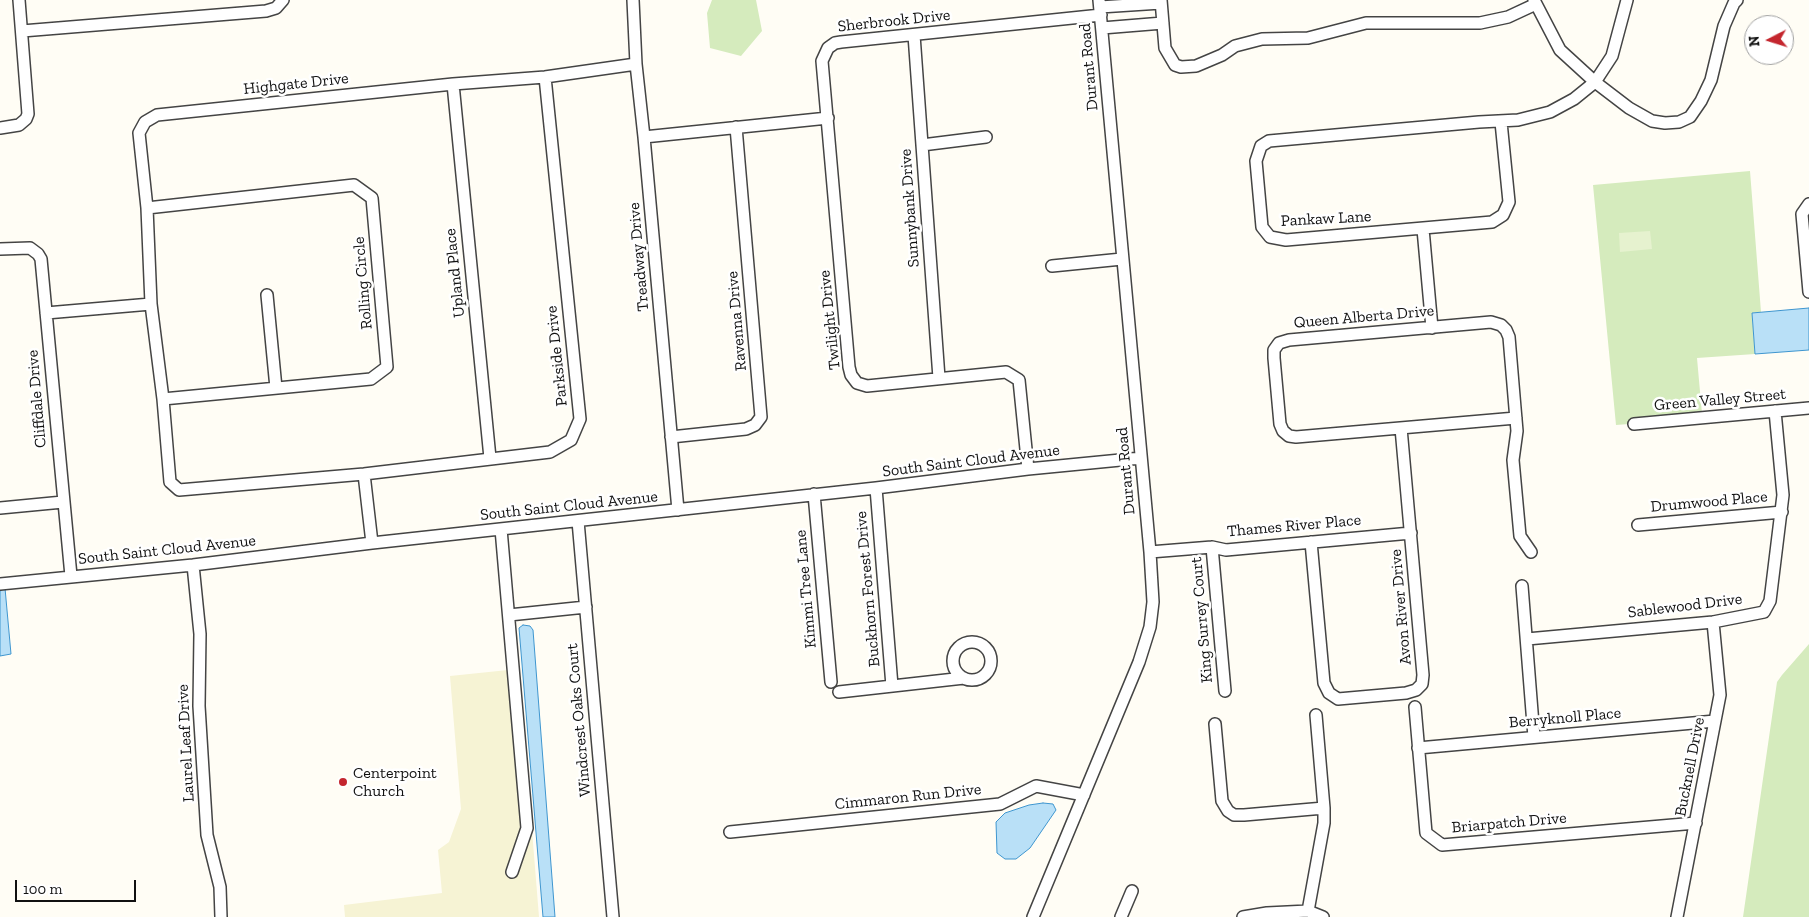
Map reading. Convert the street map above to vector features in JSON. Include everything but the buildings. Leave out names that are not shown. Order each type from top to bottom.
[{"type":"street","points":[[0,128],[19,125],[26,119],[28,114],[19,0]]},
{"type":"street","points":[[22,31],[266,11],[276,8],[283,0]]},
{"type":"street","name":"Treadway Drive","points":[[633,0],[636,64],[678,510]]},
{"type":"street","name":"Pankaw Lane","points":[[1501,122],[1508,202],[1502,215],[1492,222],[1286,240],[1270,237],[1262,227],[1256,161],[1261,146],[1269,141],[1479,122],[1501,122],[1550,112],[1574,99],[1595,82],[1612,56],[1627,0]]},
{"type":"street","points":[[1161,1],[1164,48],[1175,65],[1181,67],[1196,66],[1222,55],[1235,46],[1262,39],[1308,38],[1366,23],[1480,23],[1508,17],[1535,2],[1560,50],[1595,82],[1629,108],[1652,121],[1665,123],[1679,122],[1690,117],[1701,100],[1710,80],[1724,26],[1737,0]]},
{"type":"street","name":"Sherbrook Drive","points":[[828,118],[822,61],[828,48],[835,43],[914,35],[1100,7],[1161,1]]},
{"type":"street","name":"Durant Road","points":[[1033,917],[1139,662],[1150,627],[1153,590],[1100,7]]},
{"type":"street","points":[[1102,28],[1163,23]]},
{"type":"street","name":"Sunnybank Drive","points":[[914,35],[939,378]]},
{"type":"street","name":"Highgate Drive","points":[[364,474],[179,490],[170,482],[163,399],[151,304],[147,208],[139,133],[145,122],[157,115],[453,84],[545,77],[636,64]]},
{"type":"street","name":"Parkside Drive","points":[[364,474],[550,452],[571,440],[580,419],[545,77]]},
{"type":"street","name":"Upland Place","points":[[453,84],[490,458]]},
{"type":"street","points":[[644,137],[828,118]]},
{"type":"street","name":"Twilight Drive","points":[[828,118],[851,375],[856,383],[867,386],[1006,372],[1018,380],[1028,469]]},
{"type":"street","name":"Ravenna Drive","points":[[671,437],[746,429],[755,425],[761,417],[736,127]]},
{"type":"street","points":[[922,145],[986,137]]},
{"type":"street","name":"Rolling Circle","points":[[147,208],[354,185],[372,198],[387,367],[371,379],[163,399]]},
{"type":"street","points":[[1809,204],[1802,214],[1809,292]]},
{"type":"street","points":[[1423,229],[1432,328]]},
{"type":"street","name":"Cliffdale Drive","points":[[3,249],[30,248],[38,254],[42,266],[71,576]]},
{"type":"street","points":[[1052,266],[1122,258]]},
{"type":"street","points":[[267,296],[276,388]]},
{"type":"street","points":[[46,314],[151,304]]},
{"type":"street","name":"Queen Alberta Drive","points":[[1516,418],[1290,436],[1283,431],[1280,424],[1274,350],[1279,343],[1288,340],[1491,322],[1501,325],[1509,337],[1516,418],[1513,460],[1520,536],[1531,552]]},
{"type":"street","name":"Green Valley Street","points":[[1634,424],[1809,408]]},
{"type":"street","name":"Sablewood Drive","points":[[1527,639],[1713,622],[1764,612],[1770,600],[1783,495],[1775,412]]},
{"type":"street","name":"Avon River Drive","points":[[1311,542],[1324,683],[1329,693],[1338,698],[1406,693],[1416,690],[1421,685],[1423,676],[1401,428]]},
{"type":"street","name":"South Saint Cloud Avenue","points":[[0,584],[193,565],[372,543],[876,488],[1028,469],[1142,458]]},
{"type":"street","points":[[364,474],[372,543]]},
{"type":"street","name":"Buckhorn Forest Drive","points":[[876,488],[892,686]]},
{"type":"street","name":"Kimmi Tree Lane","points":[[814,494],[831,682]]},
{"type":"street","points":[[0,508],[63,502]]},
{"type":"street","name":"Drumwood Place","points":[[1638,525],[1782,512]]},
{"type":"street","name":"Windcrest Oaks Court","points":[[578,521],[613,917]]},
{"type":"street","points":[[501,529],[527,828],[512,872]]},
{"type":"street","name":"Thames River Place","points":[[1150,552],[1212,547],[1226,550],[1411,533]]},
{"type":"street","name":"King Surrey Court","points":[[1212,547],[1225,691]]},
{"type":"street","name":"Laurel Leaf Drive","points":[[193,565],[200,634],[199,706],[207,835],[220,887],[221,917]]},
{"type":"street","points":[[1522,586],[1534,737]]},
{"type":"street","points":[[509,615],[586,607]]},
{"type":"street","name":"Bucknell Drive","points":[[1677,917],[1720,695],[1713,622]]},
{"type":"street","points":[[839,692],[964,678]]},
{"type":"street","name":"Briarpatch Drive","points":[[1415,707],[1426,833],[1442,845],[1696,823]]},
{"type":"street","points":[[1308,911],[1324,823],[1316,715]]},
{"type":"street","name":"Berryknoll Place","points":[[1418,748],[1715,722]]},
{"type":"street","points":[[1215,724],[1222,802],[1228,811],[1238,815],[1324,808]]},
{"type":"street","name":"Cimmaron Run Drive","points":[[730,832],[1000,804],[1036,786],[1084,795]]},
{"type":"street","points":[[1121,917],[1132,891]]},
{"type":"street","points":[[1243,917],[1267,913],[1308,911],[1323,917]]},
{"type":"shaded area","points":[[519,669],[539,917],[345,917],[344,905],[442,893],[438,850],[449,842],[461,809],[450,676],[508,670],[522,828],[506,874],[515,877],[531,828]]},
{"type":"green space","points":[[712,0],[756,0],[762,31],[741,56],[710,48],[707,13]]},
{"type":"green space","points":[[1750,171],[1761,312],[1752,313],[1755,354],[1697,358],[1702,414],[1630,420],[1629,424],[1616,425],[1593,185]]},
{"type":"green space","points":[[1650,231],[1652,249],[1620,252],[1619,233]]},
{"type":"green space","points":[[1809,644],[1809,917],[1743,917],[1777,682]]},
{"type":"water","points":[[1809,308],[1809,350],[1755,354],[1752,313]]},
{"type":"water","points":[[5,588],[11,654],[0,656],[0,591]]},
{"type":"water","points":[[523,625],[530,626],[533,630],[555,917],[543,917],[519,628]]},
{"type":"water","points":[[1053,804],[1056,810],[1030,848],[1016,859],[1005,859],[997,853],[996,822],[1005,813],[1029,805]]},
{"type":"place","name":"Centerpoint Church","points":[[343,782]]}]
